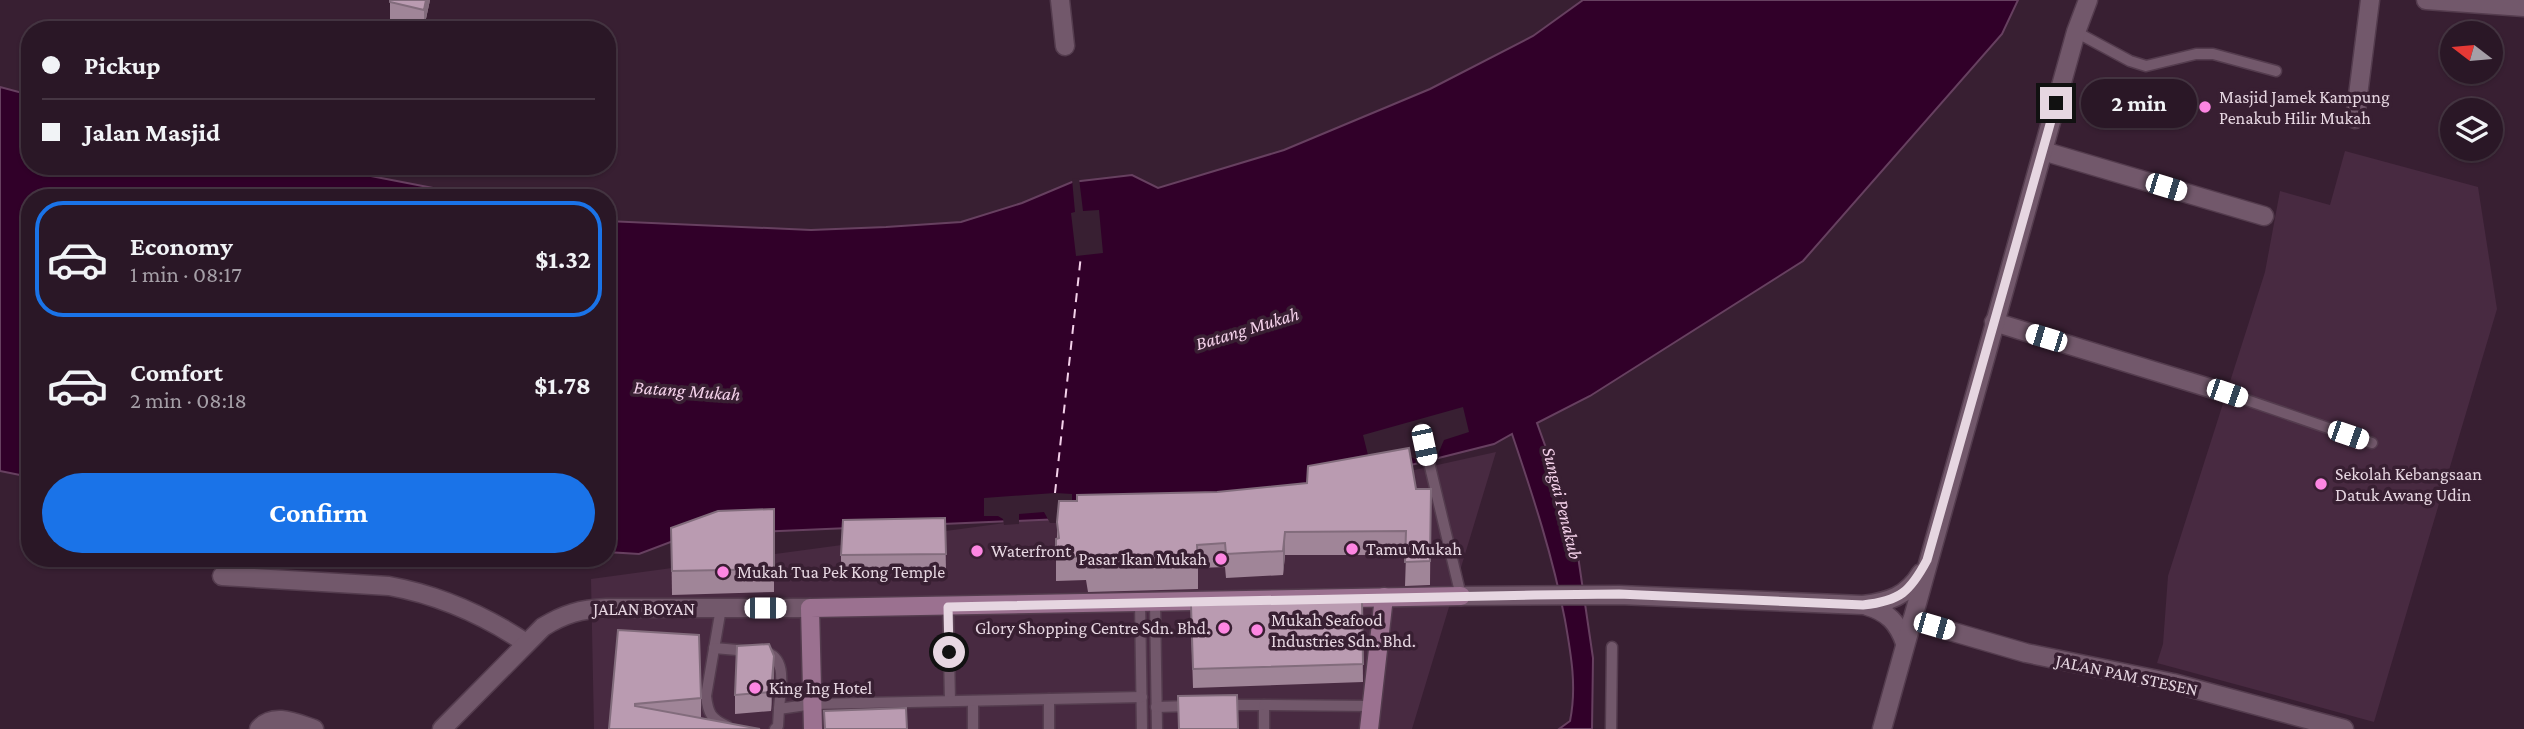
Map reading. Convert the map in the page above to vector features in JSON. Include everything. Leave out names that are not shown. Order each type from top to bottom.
[{"type":"street","points":[[1060,0],[1065,46]]},
{"type":"street","points":[[1882,729],[1994,322],[2076,32],[2088,0]]},
{"type":"street","points":[[2355,119],[2370,0]]},
{"type":"street","points":[[2426,0],[2524,7]]},
{"type":"street","points":[[2043,151],[2264,216]]},
{"type":"street","points":[[1994,322],[2227,393]]},
{"type":"street","points":[[813,729],[810,608],[1619,594],[1863,605],[1896,599],[1908,590],[1927,560]]},
{"type":"street","points":[[222,576],[389,586],[411,590],[478,614],[526,643]]},
{"type":"street","points":[[1369,729],[1384,597]]},
{"type":"street","points":[[1863,605],[1890,617],[1901,631],[1905,643]]},
{"type":"street","name":"JALAN BOYAN","points":[[442,729],[526,643],[543,627],[562,615],[583,609],[810,608]]},
{"type":"street","name":"JALAN PAM STESEN","points":[[1912,620],[2026,653],[2173,683],[2344,729]]},
{"type":"street","points":[[259,729],[269,720],[279,719],[314,729]]},
{"type":"lane","points":[[2076,32],[2130,61],[2146,66],[2196,54],[2213,54],[2276,71]]},
{"type":"lane","points":[[2227,393],[2372,443]]},
{"type":"lane","points":[[1421,429],[1461,596]]},
{"type":"lane","points":[[1142,729],[1148,602]]},
{"type":"lane","points":[[1148,602],[1157,729]]},
{"type":"lane","points":[[948,607],[950,701]]},
{"type":"lane","points":[[721,608],[707,683],[708,710],[714,720],[734,727]]},
{"type":"lane","points":[[714,648],[773,654],[777,659],[781,671],[778,726],[775,729]]},
{"type":"lane","points":[[1611,729],[1612,648]]},
{"type":"lane","points":[[779,709],[813,704],[1142,697]]},
{"type":"lane","points":[[1048,699],[1049,729]]},
{"type":"lane","points":[[973,701],[973,729]]},
{"type":"lane","points":[[1264,705],[1264,729]]},
{"type":"lane","points":[[1156,706],[1197,706]]},
{"type":"lane","points":[[1210,706],[1371,706]]},
{"type":"shaded area","name":"Sekolah Kebangsaan Datuk Awang Udin","points":[[2345,151],[2478,187],[2497,309],[2374,722],[2157,663],[2163,644],[2168,576],[2265,272],[2280,191],[2330,205]]},
{"type":"shaded area","points":[[1496,452],[1412,729],[594,729],[591,579],[1019,521],[1220,513]]},
{"type":"water","points":[[1583,0],[2018,0],[2002,34],[1803,261],[1590,396],[1537,423],[1560,487],[1578,556],[1593,658],[1592,729],[1559,729],[1570,721],[1572,708],[1573,683],[1569,645],[1548,550],[1512,434],[1494,444],[1224,512],[689,535],[639,554],[616,553],[616,221],[811,230],[886,227],[961,222],[1022,203],[1072,182],[1132,175],[1158,188],[1284,150],[1430,89],[1533,36]]},
{"type":"water","points":[[0,87],[21,93],[21,175],[366,175],[438,189],[21,189],[21,475],[0,471]]},
{"type":"pier","points":[[1079,178],[1083,211],[1099,210],[1103,253],[1076,256],[1071,213],[1075,212],[1072,179]]},
{"type":"pier","points":[[1463,407],[1469,432],[1444,440],[1439,458],[1417,464],[1415,459],[1401,451],[1369,459],[1363,435]]},
{"type":"pier","points":[[1072,494],[1072,511],[1058,523],[1050,523],[1044,512],[1019,514],[1019,524],[1004,525],[1003,519],[998,516],[984,516],[984,498]]},
{"type":"building","points":[[390,0],[426,0],[424,10]]},
{"type":"building","points":[[1409,448],[1416,489],[1431,489],[1430,561],[1405,562],[1406,531],[1285,532],[1283,551],[1226,554],[1225,543],[1197,545],[1198,566],[1088,568],[1086,557],[1056,557],[1059,501],[1077,501],[1077,495],[1217,492],[1307,483],[1308,466]]},
{"type":"building","points":[[774,509],[774,569],[672,571],[671,528],[718,511]]},
{"type":"building","points":[[945,518],[946,554],[841,555],[843,520]]},
{"type":"building","points":[[1362,600],[1363,664],[1193,669],[1191,605]]},
{"type":"building","points":[[618,630],[699,635],[701,698],[635,706],[760,729],[609,729]]},
{"type":"building","points":[[769,644],[774,656],[771,692],[735,695],[737,646]]},
{"type":"building","points":[[1237,695],[1238,729],[1179,729],[1178,696]]},
{"type":"building","points":[[906,708],[907,729],[825,729],[824,711]]},
{"type":"ferry route","points":[[1055,493],[1081,255]]},
{"type":"place","name":"Masjid Jamek Kampung Penakub Hilir Mukah","points":[[2205,107]]},
{"type":"place","name":"Sekolah Kebangsaan Datuk Awang Udin","points":[[2321,484]]},
{"type":"place","name":"Tamu Mukah","points":[[1352,549]]},
{"type":"place","name":"Waterfront","points":[[977,551]]},
{"type":"place","name":"Pasar Ikan Mukah","points":[[1221,559]]},
{"type":"place","name":"Mukah Tua Pek Kong Temple","points":[[723,572]]},
{"type":"place","name":"Glory Shopping Centre Sdn. Bhd.","points":[[1224,628]]},
{"type":"place","name":"Mukah Seafood Industries Sdn. Bhd.","points":[[1257,630]]},
{"type":"place","name":"King Ing Hotel","points":[[755,688]]},
{"type":"route","points":[[949,652],[948,607],[1238,599],[1619,594],[1863,605],[1896,599],[1917,579],[1927,560],[2056,103]]},
{"type":"water label","name":"Batang Mukah","points":[[1247,328]]},
{"type":"water label","name":"Batang Mukah","points":[[687,390]]},
{"type":"water label","name":"Sungai Penakub","points":[[1563,503]]}]
